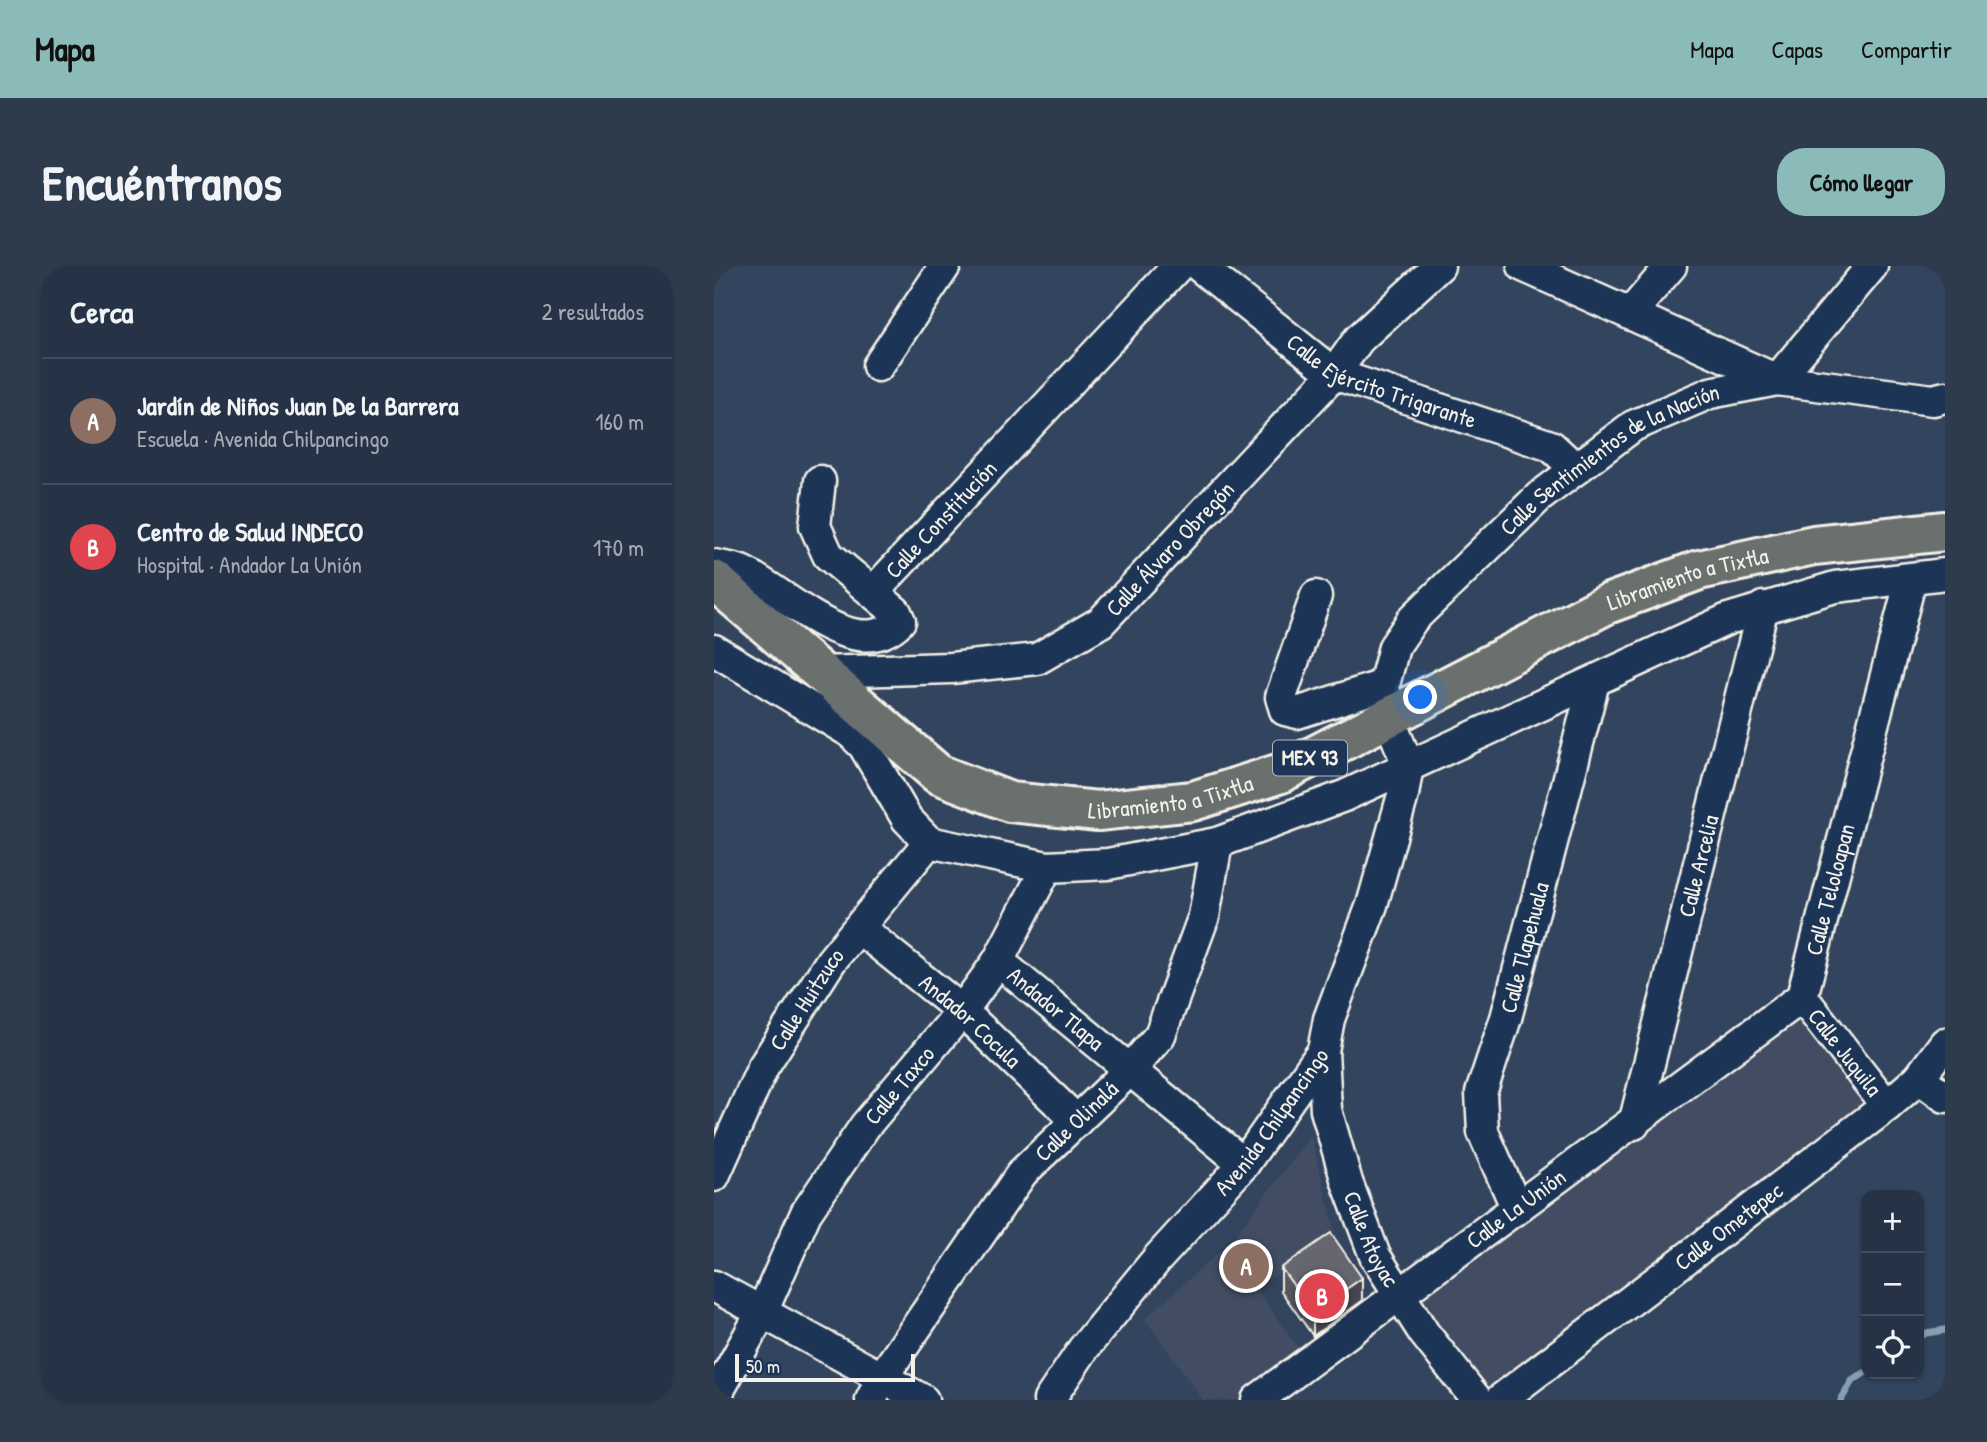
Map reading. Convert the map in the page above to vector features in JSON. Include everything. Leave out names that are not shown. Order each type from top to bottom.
[{"type":"main road","name":"Libramiento a Tixtla","points":[[714,580],[820,672],[875,738],[938,774],[1010,802],[1098,811],[1193,801],[1281,773],[1386,701],[1607,604],[1699,570],[1814,545],[1945,531]]},
{"type":"street","points":[[878,366],[945,266]]},
{"type":"street","name":"Calle Constitución","points":[[714,565],[739,570],[838,632],[864,637],[889,632],[900,621],[874,591],[1178,266]]},
{"type":"street","name":"Calle Ejército Trigarante","points":[[1199,266],[1334,374],[1550,446],[1576,469]]},
{"type":"street","name":"Calle Álvaro Obregón","points":[[820,672],[951,668],[1037,659],[1101,622],[1334,374],[1359,339],[1439,266]]},
{"type":"street","points":[[1523,266],[1777,380],[1872,266]]},
{"type":"street","points":[[1630,314],[1671,266]]},
{"type":"street","name":"Calle Sentimientos de la Nación","points":[[1386,701],[1394,647],[1413,619],[1539,497],[1633,426],[1710,393],[1777,380],[1933,400],[1945,397]]},
{"type":"street","points":[[820,481],[815,526],[828,555],[874,591]]},
{"type":"street","points":[[714,650],[850,732],[875,738],[907,819],[929,842],[1047,867],[1108,864],[1217,842],[1344,796],[1728,619],[1835,587],[1945,574]]},
{"type":"street","name":"Calle Teloloapan","points":[[1802,997],[1911,579]]},
{"type":"street","points":[[1316,596],[1281,697],[1285,710],[1297,713],[1386,701],[1408,765]]},
{"type":"street","name":"Calle Arcelia","points":[[1634,1124],[1763,607]]},
{"type":"street","name":"Calle Tlapehuala","points":[[1517,1209],[1483,1132],[1481,1093],[1506,1017],[1594,682]]},
{"type":"street","name":"Avenida Chilpancingo","points":[[1049,1400],[1084,1348],[1158,1258],[1244,1164],[1323,1052],[1329,1019],[1372,905],[1408,765]]},
{"type":"street","name":"Calle Huitzuco","points":[[714,1176],[763,1067],[831,961],[929,842]]},
{"type":"street","name":"Calle Olinalá","points":[[877,1388],[1022,1173],[1130,1070],[1160,1035],[1204,916],[1217,842]]},
{"type":"street","name":"Calle Taxco","points":[[714,1399],[764,1310],[806,1213],[865,1126],[962,1011],[998,961],[1047,867]]},
{"type":"street","name":"Andador Cocula","points":[[859,928],[962,1011],[1077,1121]]},
{"type":"street","name":"Andador Tlapa","points":[[998,961],[1244,1164]]},
{"type":"street","points":[[1634,1124],[1802,997]]},
{"type":"street","name":"Calle Juquila","points":[[1802,997],[1887,1106]]},
{"type":"street","name":"Calle Ometepec","points":[[1500,1400],[1887,1106],[1919,1078],[1945,1043]]},
{"type":"street","name":"Calle Atoyac","points":[[1323,1052],[1326,1110],[1347,1182],[1375,1256],[1424,1333],[1477,1400]]},
{"type":"street","points":[[1919,1078],[1945,1097]]},
{"type":"street","name":"Calle La Unión","points":[[1257,1400],[1634,1124]]},
{"type":"street","points":[[714,1286],[764,1310],[877,1388],[923,1400]]},
{"type":"shaded area","points":[[1799,1015],[1871,1109],[1489,1399],[1417,1304]]},
{"type":"shaded area","points":[[1311,1136],[1335,1232],[1256,1289],[1301,1352],[1237,1400],[1203,1400],[1145,1319],[1230,1242]]},
{"type":"building","points":[[1331,1233],[1362,1278],[1313,1312],[1281,1268]]},
{"type":"waterway","points":[[1924,1334],[1945,1330]]},
{"type":"waterway","points":[[1841,1400],[1852,1381],[1861,1375]]},
{"type":"place","name":"Jardín de Niños Juan De la Barrera","points":[[1246,1266]]},
{"type":"place","name":"Centro de Salud INDECO","points":[[1322,1296]]}]
